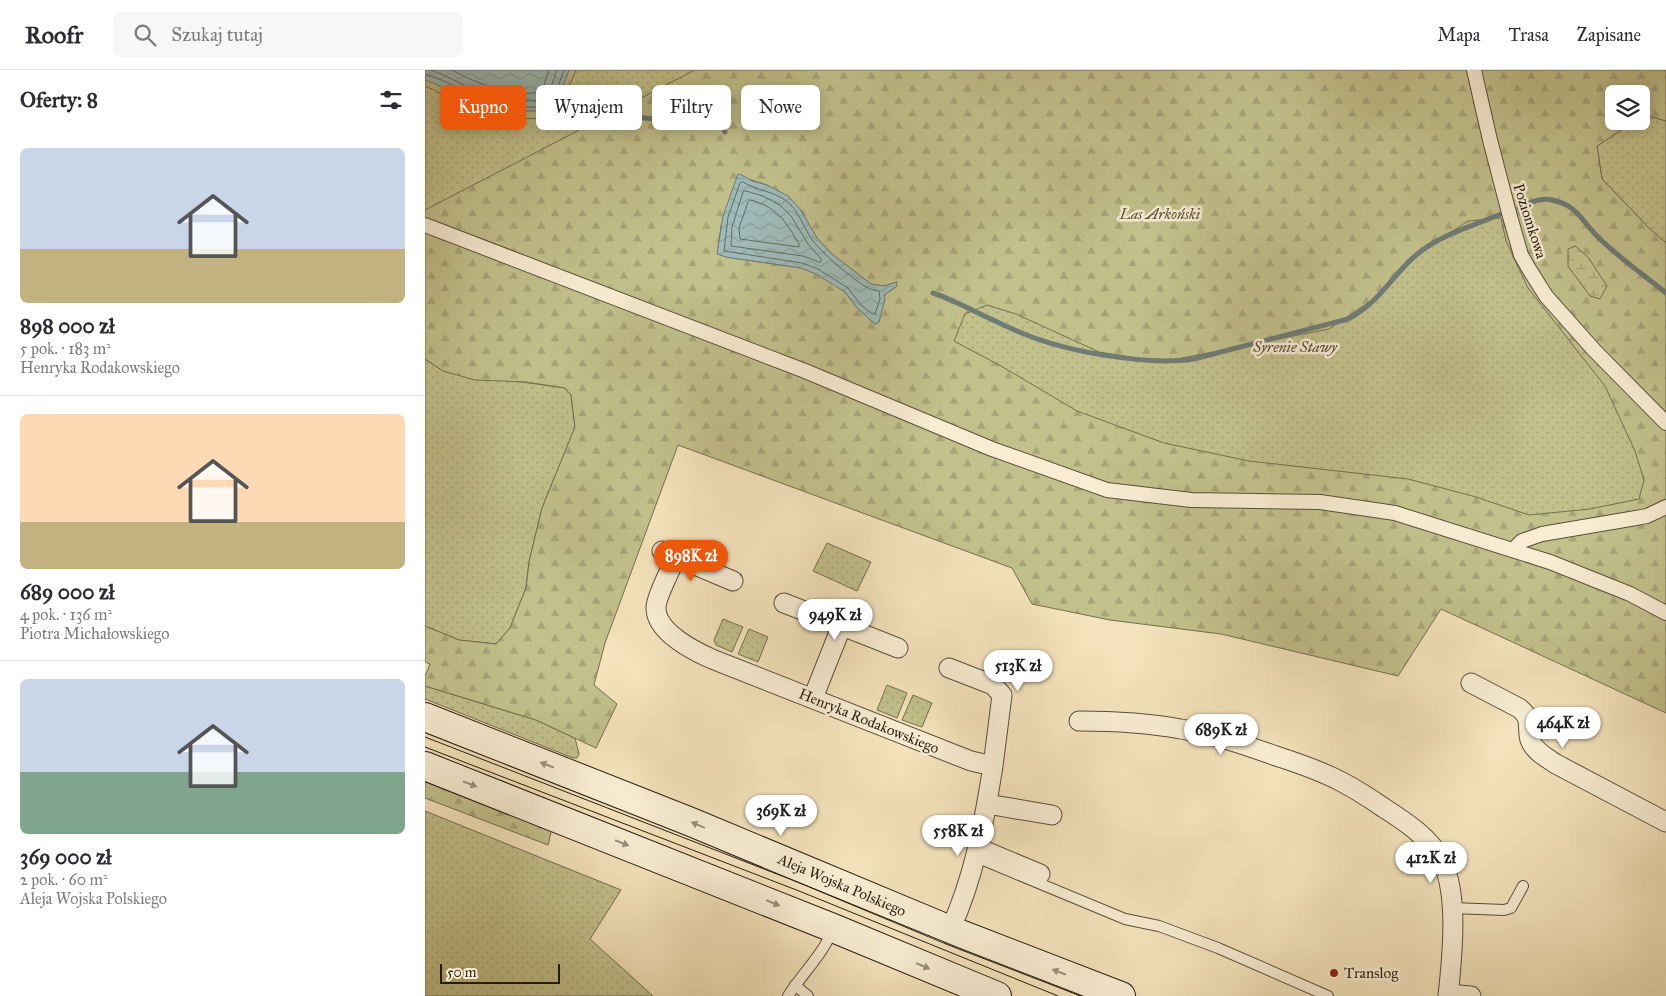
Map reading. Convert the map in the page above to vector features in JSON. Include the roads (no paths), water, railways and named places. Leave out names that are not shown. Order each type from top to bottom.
[{"type":"main road","name":"Aleja Wojska Polskiego","points":[[425,717],[691,822],[950,930],[1121,996]]},
{"type":"main road","points":[[425,766],[833,928],[997,996]]},
{"type":"street","name":"Poziomkowa","points":[[1474,70],[1509,213],[1521,254],[1529,269],[1546,296],[1594,350],[1666,423]]},
{"type":"street","points":[[425,225],[805,371],[992,449],[1107,490],[1191,500],[1320,502],[1395,513],[1550,562],[1616,588],[1666,613]]},
{"type":"street","points":[[1513,550],[1522,541],[1542,534],[1647,516],[1666,507]]},
{"type":"street","name":"Henryka Rodakowskiego","points":[[733,581],[669,554],[656,609],[660,622],[665,629],[687,646],[705,656],[971,761],[993,766]]},
{"type":"street","points":[[784,603],[898,648]]},
{"type":"street","points":[[813,698],[842,626]]},
{"type":"street","points":[[949,668],[993,685],[1002,695],[987,804],[977,852],[968,885],[950,930]]},
{"type":"street","points":[[1471,683],[1525,713],[1529,719],[1530,740],[1534,747],[1543,755],[1556,764],[1666,822]]},
{"type":"street","points":[[1079,721],[1111,721],[1182,729],[1215,736],[1342,781],[1404,820],[1431,846],[1442,862],[1446,872],[1452,908],[1452,951],[1448,995],[1471,996]]},
{"type":"street","points":[[987,804],[1052,815]]},
{"type":"street","points":[[977,852],[1040,874]]},
{"type":"lane","points":[[977,852],[1125,919],[1159,926],[1218,948],[1328,996]]},
{"type":"lane","points":[[1452,908],[1504,910],[1511,908],[1523,886]]},
{"type":"lane","points":[[788,996],[822,949],[833,928]]},
{"type":"lane","points":[[795,985],[808,996]]},
{"type":"water","points":[[425,70],[569,70],[564,85],[536,85],[536,111],[526,110],[526,85],[440,86],[425,80]]},
{"type":"water","points":[[738,174],[752,181],[767,185],[788,196],[800,209],[817,238],[832,254],[871,284],[884,286],[897,282],[896,287],[884,295],[885,299],[879,322],[875,324],[857,308],[845,292],[816,274],[801,268],[717,254],[723,216]]},
{"type":"waterway","points":[[642,118],[723,127],[725,132]]},
{"type":"waterway","points":[[1519,208],[1530,202],[1543,199],[1560,202],[1573,209],[1606,244],[1666,293]]},
{"type":"waterway","points":[[933,293],[1042,341],[1085,352],[1154,361],[1194,359],[1348,319],[1368,306],[1406,264],[1424,249],[1456,232],[1501,214]]},
{"type":"tram line","points":[[425,737],[1083,996]]},
{"type":"tram line","points":[[425,747],[799,891],[1058,996]]},
{"type":"place","name":"Translog","points":[[1334,973]]},
{"type":"park label","name":"Las Arkoński","points":[[1160,214]]},
{"type":"park label","name":"Syrenie Stawy","points":[[1295,347]]}]
